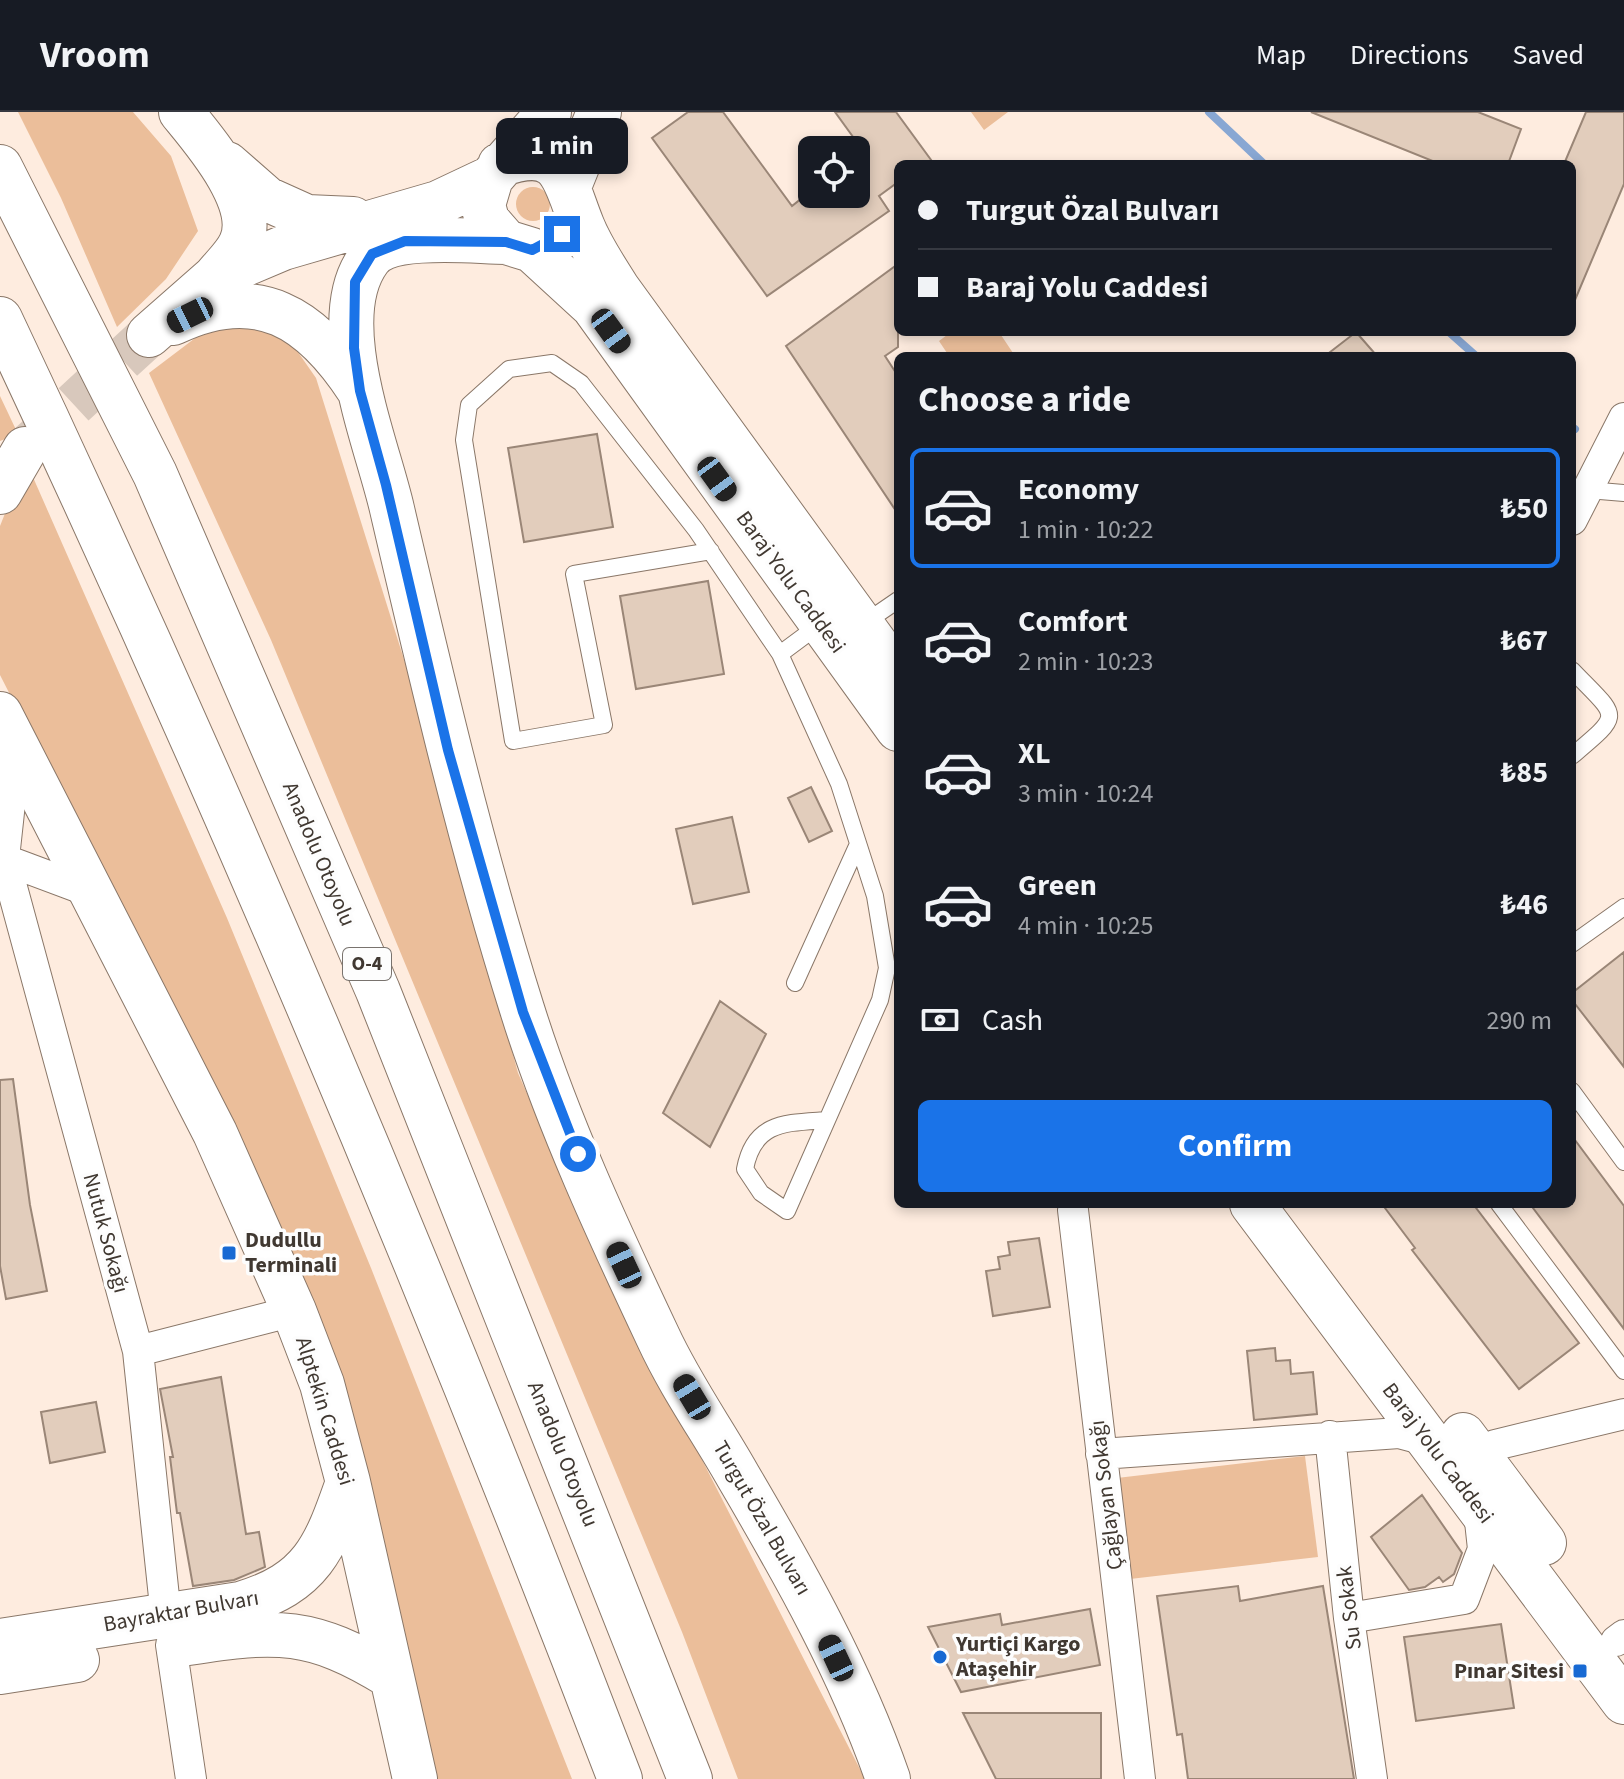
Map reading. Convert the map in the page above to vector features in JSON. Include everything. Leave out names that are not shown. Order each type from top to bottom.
[{"type":"main road","points":[[181,112],[216,155],[267,199],[307,217],[382,220]]},
{"type":"main road","points":[[495,172],[549,112]]},
{"type":"main road","points":[[360,391],[354,348],[355,282],[372,254],[405,241],[519,246],[562,234],[573,212],[572,192],[599,112]]},
{"type":"main road","points":[[216,155],[242,205],[243,242],[215,277],[149,335],[190,315],[236,304],[256,306],[295,323],[333,350],[360,391]]},
{"type":"main road","points":[[215,277],[283,248],[438,203],[495,172],[533,158],[561,171],[572,192]]},
{"type":"main road","name":"Anadolu Otoyolu","points":[[0,167],[155,474],[378,991],[690,1779]]},
{"type":"main road","name":"Baraj Yolu Caddesi","points":[[495,172],[483,205],[487,220],[593,306],[841,624],[894,671]]},
{"type":"main road","name":"Baraj Yolu Caddesi","points":[[572,192],[596,254],[841,624],[894,722]]},
{"type":"main road","points":[[0,319],[86,502],[316,1018],[545,1582],[620,1779]]},
{"type":"main road","name":"Turgut Özal Bulvarı","points":[[360,391],[386,485],[448,750],[523,1012],[600,1211],[661,1344],[801,1582],[872,1733],[888,1779]]},
{"type":"main road","points":[[0,459],[25,449],[0,492]]},
{"type":"main road","name":"Alptekin Caddesi","points":[[8,731],[215,1133],[294,1311],[322,1384],[348,1482],[415,1779]]},
{"type":"main road","name":"Baraj Yolu Caddesi","points":[[1255,1208],[1624,1702]]},
{"type":"main road","name":"Baraj Yolu Caddesi","points":[[1293,1208],[1621,1642]]},
{"type":"main road","name":"Bayraktar Bulvarı","points":[[0,1672],[169,1631],[267,1596],[297,1577],[326,1544],[348,1482]]},
{"type":"main road","name":"Bayraktar Bulvarı","points":[[0,1641],[169,1631],[298,1634],[347,1650],[390,1676]]},
{"type":"street","points":[[1576,512],[1624,418]]},
{"type":"street","points":[[8,731],[2,858],[91,892]]},
{"type":"street","name":"Nutuk Sokağı","points":[[2,858],[138,1351],[169,1631],[191,1779]]},
{"type":"street","name":"Çağlayan Sokağı","points":[[1073,1210],[1140,1779]]},
{"type":"street","points":[[138,1351],[294,1311]]},
{"type":"street","points":[[1101,1454],[1399,1433],[1478,1454],[1495,1445],[1624,1414]]},
{"type":"street","name":"Su Sokak","points":[[1330,1436],[1349,1618],[1372,1779]]},
{"type":"street","points":[[1349,1618],[1464,1599],[1483,1549],[1478,1507],[1478,1454]]},
{"type":"lane","points":[[711,551],[574,574],[604,725],[513,741],[464,440],[469,405],[509,369],[552,363],[581,383],[711,551],[780,654],[839,784],[875,896],[887,968],[880,1000],[787,1211],[761,1193],[745,1169],[747,1158],[758,1137],[770,1127],[827,1120]]},
{"type":"lane","points":[[1588,490],[1624,493]]},
{"type":"lane","points":[[780,654],[894,602]]},
{"type":"lane","points":[[1576,675],[1613,717],[1609,729],[1576,753]]},
{"type":"lane","points":[[795,983],[858,844]]},
{"type":"lane","points":[[1576,941],[1624,907]]},
{"type":"lane","points":[[1576,1096],[1624,1162]]},
{"type":"lane","points":[[1502,1208],[1624,1371]]},
{"type":"shaded area","points":[[18,112],[133,112],[171,156],[198,231],[166,279],[117,327],[61,198]]},
{"type":"shaded area","points":[[971,112],[1008,112],[984,130]]},
{"type":"shaded area","points":[[533,187],[545,192],[550,204],[545,216],[533,221],[521,216],[516,204],[521,192]]},
{"type":"shaded area","points":[[219,320],[277,322],[316,378],[416,698],[518,1073],[599,1258],[865,1779],[738,1779],[682,1632],[271,640],[149,373]]},
{"type":"shaded area","points":[[946,336],[1002,336],[1012,352],[946,352],[939,341]]},
{"type":"shaded area","points":[[0,396],[18,434],[0,441]]},
{"type":"shaded area","points":[[32,475],[227,918],[371,1268],[572,1779],[434,1779],[372,1517],[148,965],[0,675],[0,526],[10,501]]},
{"type":"shaded area","points":[[1305,1456],[1318,1557],[1130,1579],[1117,1478]]},
{"type":"building","points":[[688,112],[723,112],[792,206],[798,201],[798,208],[870,208],[870,136],[852,136],[835,112],[896,112],[931,160],[894,160],[894,185],[879,196],[889,211],[767,296],[652,138]]},
{"type":"building","points":[[1311,112],[1478,112],[1521,129],[1509,160],[1430,160]]},
{"type":"building","points":[[1586,112],[1624,112],[1624,184],[1576,298],[1576,160],[1566,160]]},
{"type":"building","points":[[894,267],[894,336],[898,336],[898,347],[885,356],[894,370],[894,508],[786,346]]},
{"type":"building","points":[[1351,336],[1360,336],[1374,352],[1330,352]]},
{"type":"building","points":[[597,434],[613,527],[524,542],[508,448]]},
{"type":"building","points":[[708,581],[724,674],[636,689],[620,596]]},
{"type":"building","points":[[811,787],[832,831],[809,842],[788,798]]},
{"type":"building","points":[[732,817],[749,892],[693,904],[676,829]]},
{"type":"building","points":[[1624,952],[1624,1067],[1576,1005],[1576,990]]},
{"type":"building","points":[[720,1001],[766,1034],[710,1147],[663,1113]]},
{"type":"building","points":[[13,1079],[30,1205],[47,1291],[6,1299],[0,1266],[0,1080]]},
{"type":"building","points":[[1576,1141],[1624,1206],[1624,1329],[1533,1208],[1576,1208]]},
{"type":"building","points":[[1385,1208],[1476,1208],[1579,1343],[1519,1389],[1412,1250],[1415,1248]]},
{"type":"building","points":[[1039,1238],[1050,1307],[993,1316],[986,1271],[1000,1269],[998,1257],[1010,1255],[1008,1242]]},
{"type":"building","points":[[1275,1348],[1276,1361],[1290,1360],[1291,1374],[1313,1372],[1317,1414],[1254,1420],[1247,1351]]},
{"type":"building","points":[[221,1377],[246,1534],[259,1532],[265,1567],[234,1580],[193,1586],[180,1513],[177,1513],[170,1457],[173,1457],[160,1389]]},
{"type":"building","points":[[96,1402],[105,1452],[50,1463],[41,1412]]},
{"type":"building","points":[[1422,1495],[1462,1553],[1454,1574],[1443,1582],[1439,1577],[1425,1587],[1409,1590],[1371,1537]]},
{"type":"building","points":[[1238,1586],[1240,1601],[1323,1586],[1354,1779],[1188,1779],[1182,1734],[1177,1735],[1157,1596]]},
{"type":"building","points":[[1090,1609],[1100,1665],[961,1692],[928,1627],[1000,1614],[1002,1625]]},
{"type":"building","points":[[1501,1624],[1514,1708],[1416,1721],[1404,1637]]},
{"type":"building","points":[[963,1713],[1101,1713],[1101,1779],[996,1779]]},
{"type":"waterway","points":[[1209,112],[1260,160]]},
{"type":"waterway","points":[[1454,336],[1472,352]]},
{"type":"tunnel","points":[[25,449],[149,335]]},
{"type":"place","name":"Dudullu Terminali","points":[[229,1253]]},
{"type":"place","name":"Yurtiçi Kargo Ataşehir","points":[[940,1657]]},
{"type":"place","name":"Pınar Sitesi","points":[[1580,1671]]},
{"type":"route","points":[[562,234],[554,241],[532,250],[506,242],[405,241],[372,254],[355,282],[353,311],[360,391],[386,485],[448,750],[523,1012],[578,1154]]}]
